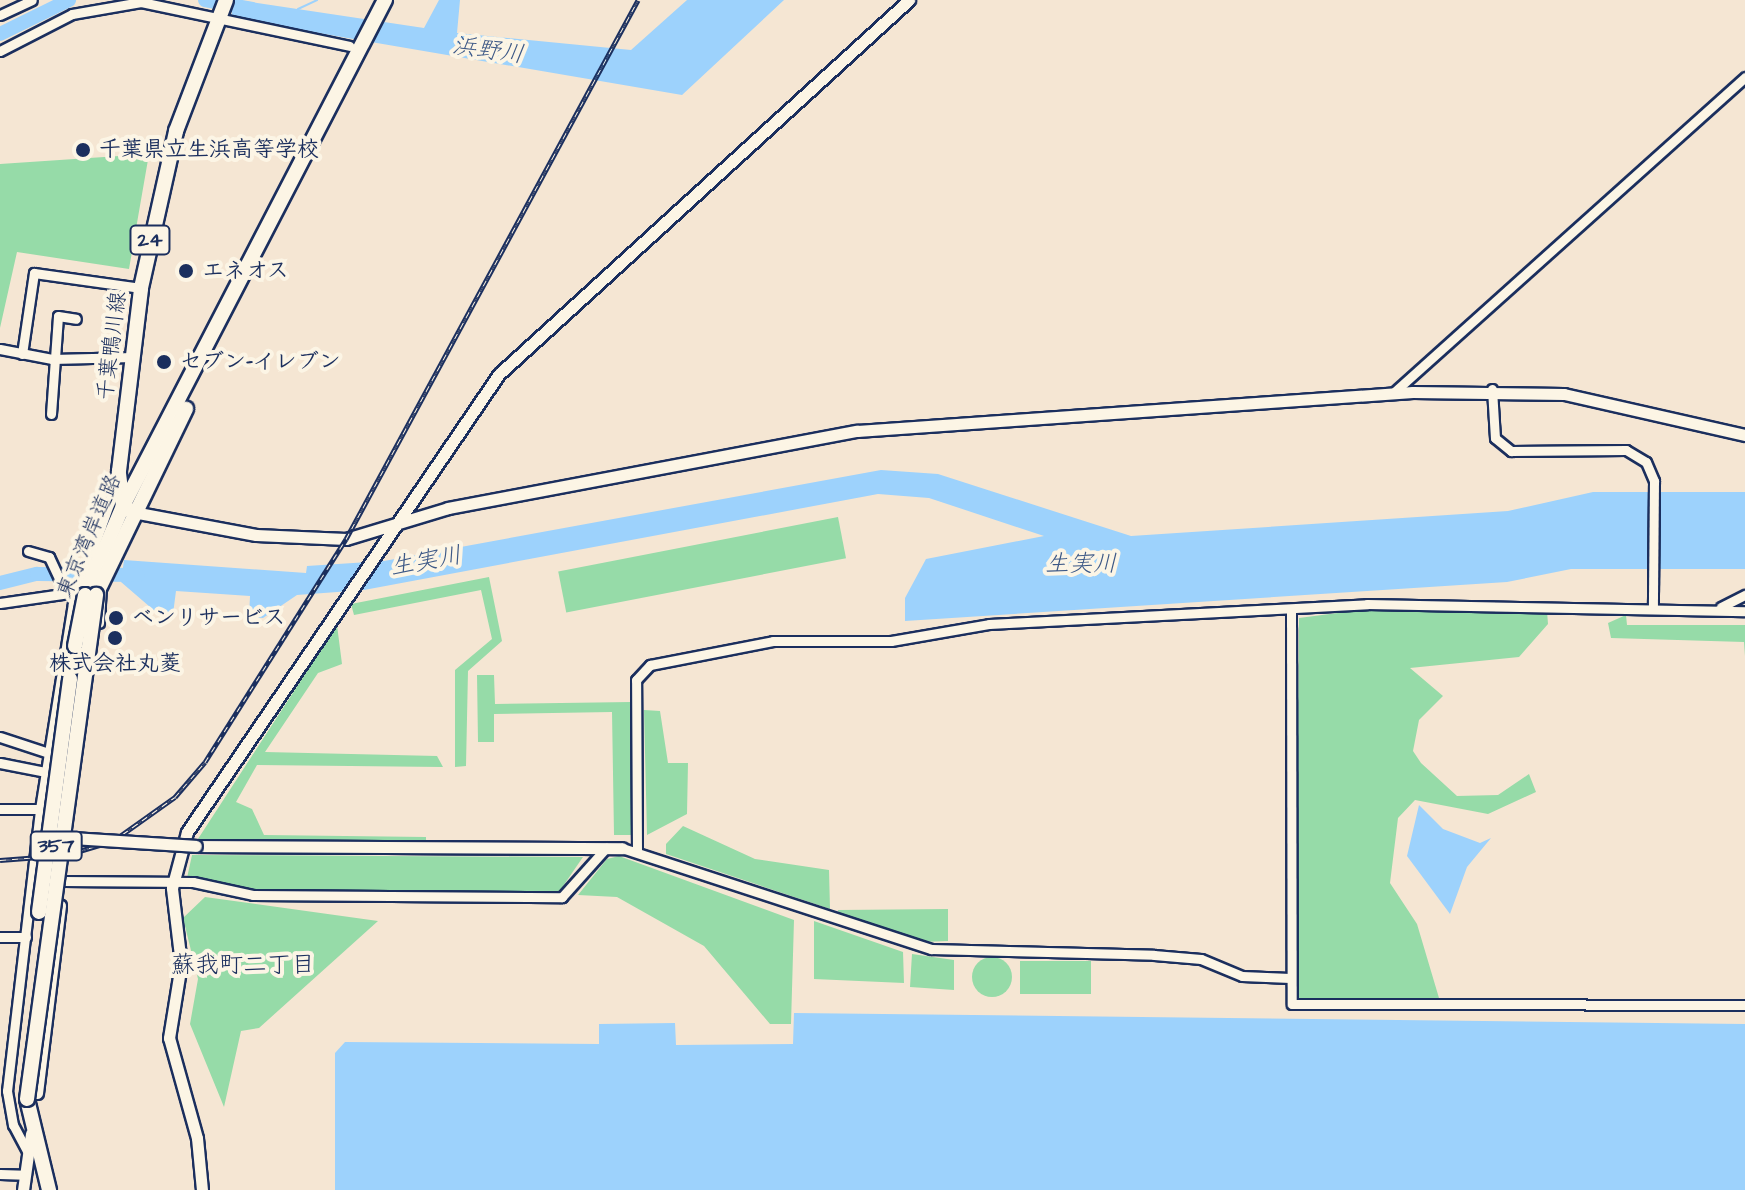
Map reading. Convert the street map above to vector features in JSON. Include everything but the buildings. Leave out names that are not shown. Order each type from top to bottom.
[{"type":"main road","name":"千葉鴨川線","points":[[128,509],[119,471],[141,288],[176,131],[226,0]]},
{"type":"main road","name":"東京湾岸道路","points":[[381,17],[385,0]]},
{"type":"main road","name":"東京湾岸道路","points":[[40,1190],[27,1151],[27,1097],[52,837],[81,609],[103,550],[128,509],[361,45],[395,0]]},
{"type":"main road","name":"東京湾岸道路","points":[[52,837],[103,550]]},
{"type":"main road","name":"東京湾岸道路","points":[[27,1097],[31,1134],[49,1190]]},
{"type":"street","points":[[0,15],[32,0]]},
{"type":"street","points":[[202,1190],[197,1138],[169,1038],[181,964],[173,883],[187,832],[369,557],[499,374],[909,0]]},
{"type":"street","points":[[0,51],[39,27],[108,4],[141,2],[361,45]]},
{"type":"street","points":[[1393,393],[1745,77]]},
{"type":"street","points":[[22,354],[34,273],[141,288]]},
{"type":"street","points":[[51,414],[52,359],[58,316],[76,319]]},
{"type":"street","points":[[0,349],[52,359],[133,357]]},
{"type":"street","points":[[128,509],[312,541],[387,532],[448,508],[857,431],[1393,393],[1492,389],[1614,402],[1745,435]]},
{"type":"street","points":[[1492,389],[1495,438],[1511,451],[1626,450],[1646,462],[1654,489],[1653,606]]},
{"type":"street","points":[[27,1151],[7,1091],[40,809],[78,588],[103,550],[119,471]]},
{"type":"street","points":[[28,551],[49,557],[64,589]]},
{"type":"street","points":[[0,603],[78,588]]},
{"type":"street","points":[[27,1097],[63,881],[99,623],[98,588]]},
{"type":"street","points":[[1718,608],[1745,595]]},
{"type":"street","points":[[637,851],[636,680],[650,665],[773,641],[891,641],[989,624],[1291,609],[1653,606],[1745,611]]},
{"type":"street","points":[[1291,609],[1292,1004],[1745,1005]]},
{"type":"street","points":[[0,737],[49,753]]},
{"type":"street","points":[[0,763],[46,772]]},
{"type":"street","points":[[0,809],[40,809]]},
{"type":"street","points":[[52,837],[196,846],[622,848],[931,949],[1154,955],[1201,959],[1242,976],[1290,978]]},
{"type":"street","points":[[63,881],[173,883],[253,895],[562,897],[606,848]]},
{"type":"street","points":[[0,937],[26,937]]},
{"type":"street","points":[[23,1190],[31,1134]]},
{"type":"street","points":[[0,1174],[24,1175]]},
{"type":"green space","points":[[149,154],[129,269],[17,252],[0,328],[0,164]]},
{"type":"green space","points":[[838,517],[846,558],[566,613],[558,571]]},
{"type":"green space","points":[[489,577],[502,641],[468,671],[466,766],[455,767],[455,670],[492,639],[481,590],[354,615],[351,604]]},
{"type":"green space","points":[[1368,609],[1547,611],[1548,624],[1519,657],[1410,668],[1443,696],[1419,720],[1413,751],[1421,763],[1457,796],[1498,795],[1529,774],[1536,792],[1488,814],[1415,800],[1398,818],[1390,883],[1417,924],[1439,998],[1296,999],[1299,618]]},
{"type":"green space","points":[[1626,615],[1627,625],[1745,625],[1745,656],[1744,642],[1611,638],[1608,623]]},
{"type":"green space","points":[[337,625],[342,664],[318,673],[265,752],[437,756],[443,767],[257,765],[236,802],[252,809],[264,835],[426,837],[426,844],[196,842]]},
{"type":"green space","points":[[477,675],[494,675],[495,704],[631,702],[634,835],[614,835],[612,712],[494,714],[494,742],[478,742]]},
{"type":"green space","points":[[644,710],[660,711],[668,763],[688,763],[687,814],[647,835]]},
{"type":"green space","points":[[683,826],[755,859],[829,870],[830,909],[666,854],[666,844]]},
{"type":"green space","points":[[192,855],[583,857],[559,892],[249,890],[187,878]]},
{"type":"green space","points":[[619,856],[794,920],[791,1024],[770,1024],[704,946],[617,897],[578,895],[607,859]]},
{"type":"green space","points":[[205,897],[378,921],[259,1028],[241,1031],[224,1107],[190,1024],[198,979],[183,918]]},
{"type":"green space","points":[[948,909],[948,941],[923,942],[839,918],[838,910]]},
{"type":"green space","points":[[814,921],[903,952],[904,983],[814,979]]},
{"type":"green space","points":[[912,954],[954,960],[954,990],[910,987]]},
{"type":"green space","points":[[992,957],[1006,963],[1012,977],[1006,991],[992,997],[978,991],[972,977],[978,963]]},
{"type":"green space","points":[[1020,961],[1091,961],[1091,994],[1020,994]]},
{"type":"water","points":[[237,0],[424,28],[439,0],[460,0],[457,33],[631,50],[687,0],[784,0],[682,95],[230,18]]},
{"type":"water","name":"生実川","points":[[881,470],[938,474],[1131,536],[1508,511],[1593,492],[1745,492],[1745,569],[1571,569],[1507,582],[905,621],[905,598],[926,559],[1044,536],[929,498],[878,494],[364,590],[297,595],[263,618],[249,617],[250,596],[176,591],[173,614],[157,613],[121,582],[124,560],[306,573],[307,566],[384,561]]},
{"type":"water","points":[[1419,805],[1443,829],[1480,843],[1491,838],[1467,867],[1450,914],[1407,856]]},
{"type":"water","points":[[794,1013],[1745,1024],[1745,1190],[335,1190],[335,1053],[345,1042],[599,1044],[599,1024],[675,1023],[676,1045],[793,1044]]},
{"type":"waterway","name":"浜野川","points":[[0,34],[69,0]]},
{"type":"waterway","name":"浜野川","points":[[205,0],[252,9]]},
{"type":"waterway","points":[[298,9],[317,0]]},
{"type":"waterway","name":"生実川","points":[[0,583],[37,574],[138,575]]},
{"type":"railway","points":[[0,860],[66,855],[113,841],[175,797],[205,762],[346,539],[638,0]]},
{"type":"place","name":"千葉県立生浜高等学校","points":[[83,150]]},
{"type":"place","name":"エネオス","points":[[186,271]]},
{"type":"place","name":"セブン-イレブン","points":[[164,362]]},
{"type":"place","name":"ベンリサービス","points":[[116,618]]},
{"type":"place","name":"株式会社丸菱","points":[[115,638]]},
{"type":"district","name":"蘇我町二丁目","points":[[243,966]]}]
